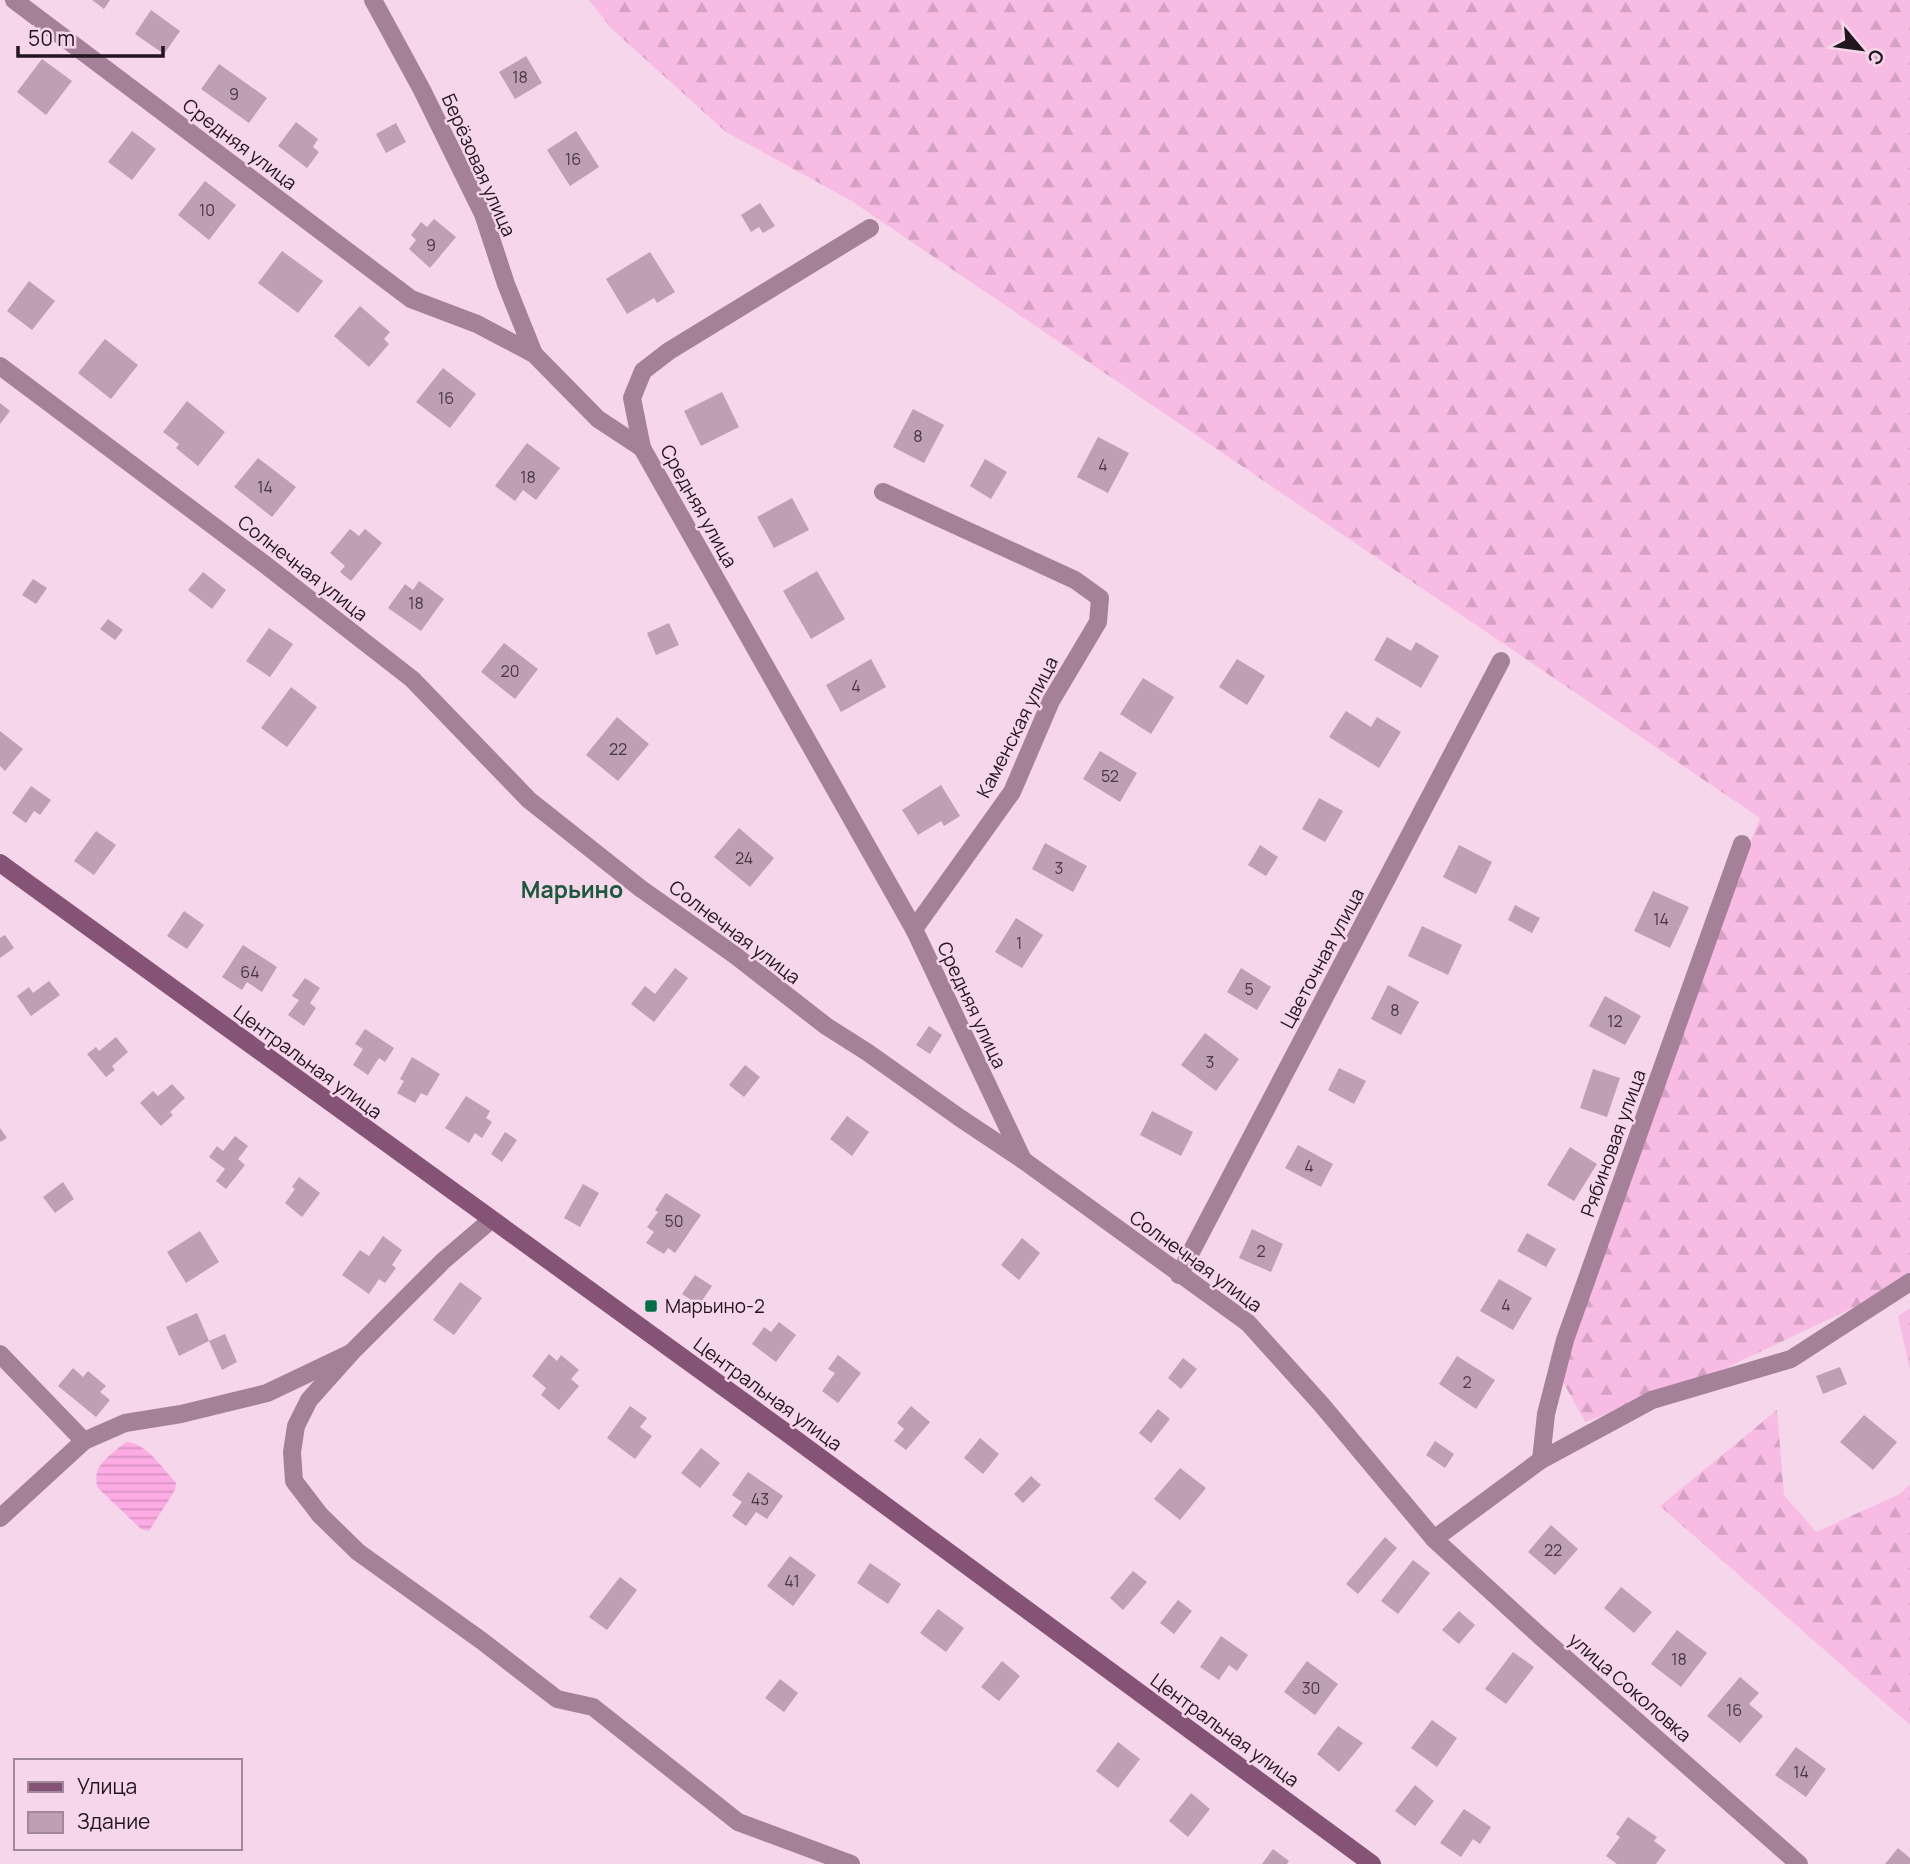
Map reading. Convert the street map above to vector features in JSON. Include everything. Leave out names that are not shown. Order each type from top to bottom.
[{"type":"main road","name":"Центральная улица","points":[[0,863],[769,1421],[1372,1864]]},
{"type":"street","name":"Средняя улица","points":[[14,0],[411,299],[477,324],[534,354],[598,419],[642,447],[914,929],[1023,1160]]},
{"type":"street","name":"Берёзовая улица","points":[[373,0],[422,90],[483,214],[506,284],[534,354]]},
{"type":"street","points":[[642,447],[632,398],[643,371],[669,351],[870,228]]},
{"type":"street","name":"Солнечная улица","points":[[0,366],[412,679],[529,800],[640,888],[736,956],[826,1026],[1023,1160],[1248,1323],[1321,1404],[1434,1539]]},
{"type":"street","name":"Каменская улица","points":[[883,492],[1075,580],[1100,598],[1098,622],[1051,701],[1012,792],[914,929]]},
{"type":"street","name":"Цветочная улица","points":[[1179,1275],[1501,661]]},
{"type":"street","name":"Рябиновая улица","points":[[1541,1460],[1546,1414],[1564,1340],[1742,844]]},
{"type":"street","points":[[491,1220],[443,1261],[309,1399],[296,1426],[292,1452],[294,1481],[320,1515],[358,1552],[482,1641],[556,1699],[593,1707],[738,1822],[851,1864]]},
{"type":"street","points":[[1434,1539],[1541,1460],[1652,1400],[1791,1359],[1910,1282]]},
{"type":"street","points":[[0,1518],[84,1441],[125,1423],[181,1414],[267,1393],[351,1353]]},
{"type":"street","points":[[0,1354],[84,1441]]},
{"type":"street","name":"улица Соколовка","points":[[1434,1539],[1540,1636],[1800,1864]]},
{"type":"green space","points":[[589,0],[1910,0],[1910,1274],[1887,1292],[1713,1374],[1585,1422],[1550,1358],[1760,818],[850,200],[726,132],[611,28]]},
{"type":"green space","points":[[1910,1308],[1910,1370],[1898,1316]]},
{"type":"green space","points":[[1777,1410],[1784,1495],[1816,1532],[1900,1494],[1910,1484],[1910,1725],[1660,1506]]},
{"type":"shaded area","points":[[126,1442],[134,1443],[147,1451],[176,1483],[175,1490],[149,1531],[141,1529],[98,1488],[96,1480],[99,1467]]},
{"type":"building","points":[[92,0],[110,0],[104,9]]},
{"type":"building","points":[[151,10],[180,31],[164,54],[135,34]]},
{"type":"building","points":[[526,56],[542,83],[515,99],[499,72]]},
{"type":"building","points":[[42,59],[72,81],[46,115],[17,92]]},
{"type":"building","points":[[219,64],[267,98],[249,123],[201,89]]},
{"type":"building","points":[[296,122],[318,139],[313,147],[319,152],[307,168],[278,146]]},
{"type":"building","points":[[396,123],[406,142],[386,153],[376,134]]},
{"type":"building","points":[[132,131],[156,149],[132,180],[108,162]]},
{"type":"building","points":[[576,131],[599,167],[570,186],[547,150]]},
{"type":"building","points":[[205,181],[236,205],[209,240],[178,215]]},
{"type":"building","points":[[760,203],[775,226],[763,233],[759,227],[751,232],[741,215]]},
{"type":"building","points":[[434,219],[456,237],[430,268],[409,249],[416,240],[411,235],[421,222],[427,227]]},
{"type":"building","points":[[282,251],[323,281],[298,313],[258,283]]},
{"type":"building","points":[[650,252],[675,292],[657,303],[654,298],[627,314],[606,279]]},
{"type":"building","points":[[29,281],[55,301],[32,330],[7,311]]},
{"type":"building","points":[[360,306],[390,332],[384,339],[389,344],[369,367],[334,336]]},
{"type":"building","points":[[105,339],[138,365],[111,399],[78,373]]},
{"type":"building","points":[[443,368],[476,394],[450,428],[416,402]]},
{"type":"building","points":[[722,392],[739,427],[701,446],[684,411]]},
{"type":"building","points":[[187,401],[225,432],[198,466],[176,448],[179,444],[163,432]]},
{"type":"building","points":[[0,403],[10,411],[0,424]]},
{"type":"building","points":[[913,409],[944,425],[924,463],[893,447]]},
{"type":"building","points":[[1098,437],[1129,453],[1108,493],[1077,477]]},
{"type":"building","points":[[527,443],[560,468],[536,500],[523,490],[515,501],[495,486]]},
{"type":"building","points":[[258,458],[296,487],[272,517],[234,487]]},
{"type":"building","points":[[985,459],[1007,472],[991,499],[970,486]]},
{"type":"building","points":[[792,498],[809,530],[774,548],[757,517]]},
{"type":"building","points":[[350,529],[359,536],[365,529],[382,543],[351,581],[340,572],[345,566],[330,553]]},
{"type":"building","points":[[817,571],[845,619],[811,639],[783,591]]},
{"type":"building","points":[[203,572],[226,590],[212,609],[188,590]]},
{"type":"building","points":[[33,579],[47,588],[36,604],[22,595]]},
{"type":"building","points":[[419,581],[444,599],[421,631],[388,608],[405,584],[413,590]]},
{"type":"building","points":[[108,619],[123,630],[115,640],[100,629]]},
{"type":"building","points":[[669,623],[679,645],[656,655],[647,633]]},
{"type":"building","points":[[269,628],[293,644],[270,677],[246,661]]},
{"type":"building","points":[[1387,637],[1411,651],[1416,642],[1439,656],[1421,688],[1374,660]]},
{"type":"building","points":[[504,643],[538,669],[515,699],[481,672]]},
{"type":"building","points":[[871,659],[886,687],[841,712],[826,685]]},
{"type":"building","points":[[1237,659],[1265,676],[1247,705],[1219,687]]},
{"type":"building","points":[[1143,678],[1174,697],[1151,734],[1120,714]]},
{"type":"building","points":[[291,687],[317,707],[287,747],[261,728]]},
{"type":"building","points":[[1346,711],[1371,727],[1377,717],[1401,732],[1379,768],[1329,737]]},
{"type":"building","points":[[617,717],[649,744],[618,781],[586,755]]},
{"type":"building","points":[[0,731],[23,749],[5,771],[0,766]]},
{"type":"building","points":[[1100,751],[1137,773],[1120,802],[1083,779]]},
{"type":"building","points":[[941,785],[960,816],[944,826],[941,821],[918,835],[902,810]]},
{"type":"building","points":[[31,786],[51,800],[40,815],[34,811],[26,823],[12,813]]},
{"type":"building","points":[[1319,798],[1343,811],[1325,842],[1302,829]]},
{"type":"building","points":[[739,828],[774,858],[750,887],[714,857]]},
{"type":"building","points":[[96,831],[116,845],[94,875],[74,861]]},
{"type":"building","points":[[1045,843],[1087,866],[1073,892],[1032,869]]},
{"type":"building","points":[[1260,845],[1278,857],[1266,876],[1248,865]]},
{"type":"building","points":[[1459,845],[1492,862],[1476,894],[1443,877]]},
{"type":"building","points":[[1653,891],[1689,907],[1670,948],[1634,931]]},
{"type":"building","points":[[1515,905],[1540,918],[1532,933],[1508,920]]},
{"type":"building","points":[[184,911],[204,925],[187,949],[167,936]]},
{"type":"building","points":[[1016,918],[1043,935],[1022,968],[995,952]]},
{"type":"building","points":[[1422,926],[1462,945],[1448,975],[1408,956]]},
{"type":"building","points":[[5,935],[14,948],[0,958],[0,938]]},
{"type":"building","points":[[243,945],[277,967],[262,992],[247,982],[242,990],[222,977]]},
{"type":"building","points":[[675,968],[688,978],[654,1022],[631,1004],[645,986],[655,994]]},
{"type":"building","points":[[1241,968],[1271,987],[1257,1010],[1227,992]]},
{"type":"building","points":[[305,978],[320,988],[310,1003],[316,1008],[304,1026],[288,1015],[299,1000],[292,996]]},
{"type":"building","points":[[49,981],[60,995],[31,1016],[17,996],[29,987],[33,993]]},
{"type":"building","points":[[1388,985],[1419,1002],[1401,1035],[1371,1019]]},
{"type":"building","points":[[1605,996],[1641,1016],[1625,1045],[1589,1026]]},
{"type":"building","points":[[929,1026],[942,1035],[930,1054],[916,1045]]},
{"type":"building","points":[[365,1029],[394,1048],[385,1062],[379,1058],[368,1075],[353,1065],[363,1049],[355,1044]]},
{"type":"building","points":[[1205,1033],[1239,1059],[1216,1091],[1181,1065]]},
{"type":"building","points":[[116,1037],[128,1052],[112,1066],[115,1070],[106,1077],[87,1054],[96,1047],[99,1051]]},
{"type":"building","points":[[412,1057],[440,1074],[427,1096],[421,1093],[415,1103],[397,1093],[404,1081],[400,1079]]},
{"type":"building","points":[[745,1065],[760,1077],[744,1097],[729,1085]]},
{"type":"building","points":[[1339,1068],[1366,1081],[1354,1104],[1328,1090]]},
{"type":"building","points":[[1593,1069],[1620,1078],[1607,1117],[1580,1108]]},
{"type":"building","points":[[172,1084],[185,1098],[170,1112],[173,1115],[161,1126],[140,1103],[153,1091],[158,1096]]},
{"type":"building","points":[[466,1096],[490,1111],[486,1118],[492,1122],[482,1138],[475,1133],[469,1143],[445,1128]]},
{"type":"building","points":[[1152,1111],[1193,1132],[1181,1156],[1140,1135]]},
{"type":"building","points":[[847,1116],[869,1132],[852,1156],[830,1139]]},
{"type":"building","points":[[0,1128],[7,1138],[0,1142]]},
{"type":"building","points":[[505,1132],[517,1140],[502,1162],[491,1154]]},
{"type":"building","points":[[235,1136],[248,1146],[238,1159],[245,1165],[226,1189],[216,1181],[225,1169],[209,1157],[217,1146],[223,1151]]},
{"type":"building","points":[[1298,1145],[1333,1164],[1321,1187],[1285,1168]]},
{"type":"building","points":[[1570,1147],[1597,1164],[1574,1201],[1547,1185]]},
{"type":"building","points":[[299,1177],[320,1193],[302,1217],[285,1203],[295,1189],[292,1187]]},
{"type":"building","points":[[63,1182],[74,1199],[55,1213],[43,1197]]},
{"type":"building","points":[[583,1184],[599,1193],[580,1227],[564,1218]]},
{"type":"building","points":[[666,1193],[701,1215],[675,1253],[668,1248],[664,1254],[646,1243],[654,1232],[647,1227],[658,1212],[655,1210]]},
{"type":"building","points":[[1252,1229],[1283,1244],[1271,1272],[1239,1258]]},
{"type":"building","points":[[200,1231],[219,1262],[186,1283],[167,1252]]},
{"type":"building","points":[[1527,1233],[1556,1249],[1546,1267],[1517,1251]]},
{"type":"building","points":[[383,1236],[402,1250],[392,1265],[396,1268],[385,1283],[379,1279],[369,1294],[342,1275],[360,1250],[369,1256]]},
{"type":"building","points":[[1022,1238],[1040,1253],[1019,1280],[1001,1265]]},
{"type":"building","points":[[695,1275],[712,1286],[699,1305],[682,1294]]},
{"type":"building","points":[[1499,1279],[1532,1298],[1513,1330],[1480,1311]]},
{"type":"building","points":[[460,1282],[482,1298],[454,1335],[433,1320]]},
{"type":"building","points":[[197,1313],[209,1341],[179,1356],[166,1327]]},
{"type":"building","points":[[779,1322],[796,1335],[776,1362],[752,1344],[764,1327],[771,1332]]},
{"type":"building","points":[[225,1334],[237,1362],[222,1370],[209,1341]]},
{"type":"building","points":[[549,1354],[557,1361],[561,1355],[579,1370],[571,1379],[579,1386],[559,1410],[541,1395],[546,1388],[532,1376]]},
{"type":"building","points":[[838,1355],[861,1373],[838,1403],[822,1391],[835,1373],[828,1369]]},
{"type":"building","points":[[1457,1356],[1495,1380],[1476,1409],[1439,1384]]},
{"type":"building","points":[[1183,1358],[1197,1369],[1181,1389],[1168,1378]]},
{"type":"building","points":[[1840,1367],[1847,1384],[1823,1394],[1816,1376]]},
{"type":"building","points":[[73,1368],[83,1377],[88,1371],[106,1386],[100,1392],[110,1400],[96,1417],[58,1386]]},
{"type":"building","points":[[630,1406],[647,1418],[640,1427],[652,1436],[635,1459],[607,1438]]},
{"type":"building","points":[[911,1406],[930,1422],[906,1450],[894,1441],[904,1429],[897,1423]]},
{"type":"building","points":[[1158,1409],[1170,1419],[1151,1443],[1139,1433]]},
{"type":"building","points":[[1864,1415],[1897,1442],[1873,1470],[1840,1442]]},
{"type":"building","points":[[980,1438],[999,1454],[983,1474],[964,1458]]},
{"type":"building","points":[[1435,1441],[1454,1454],[1445,1468],[1426,1455]]},
{"type":"building","points":[[701,1448],[720,1463],[700,1488],[681,1473]]},
{"type":"building","points":[[1180,1468],[1206,1488],[1180,1520],[1154,1499]]},
{"type":"building","points":[[748,1472],[783,1496],[767,1519],[756,1512],[746,1526],[732,1516],[742,1502],[732,1495]]},
{"type":"building","points":[[1031,1476],[1041,1485],[1023,1503],[1014,1494]]},
{"type":"building","points":[[1551,1525],[1578,1549],[1555,1575],[1528,1552]]},
{"type":"building","points":[[1385,1537],[1397,1548],[1358,1594],[1346,1584]]},
{"type":"building","points":[[790,1556],[816,1575],[793,1606],[767,1586]]},
{"type":"building","points":[[1413,1560],[1430,1573],[1398,1614],[1381,1601]]},
{"type":"building","points":[[870,1563],[901,1584],[888,1604],[857,1583]]},
{"type":"building","points":[[1133,1571],[1147,1582],[1123,1610],[1110,1598]]},
{"type":"building","points":[[620,1577],[637,1590],[607,1630],[589,1617]]},
{"type":"building","points":[[1621,1587],[1652,1612],[1634,1633],[1604,1608]]},
{"type":"building","points":[[1178,1600],[1192,1611],[1174,1634],[1160,1623]]},
{"type":"building","points":[[938,1609],[964,1628],[946,1652],[920,1633]]},
{"type":"building","points":[[1459,1611],[1475,1625],[1459,1644],[1442,1630]]},
{"type":"building","points":[[1677,1630],[1707,1653],[1681,1687],[1651,1664]]},
{"type":"building","points":[[1221,1636],[1248,1655],[1237,1671],[1229,1665],[1219,1680],[1200,1667]]},
{"type":"building","points":[[1513,1652],[1534,1667],[1506,1704],[1485,1689]]},
{"type":"building","points":[[1002,1661],[1020,1676],[999,1701],[981,1687]]},
{"type":"building","points":[[1307,1661],[1338,1684],[1315,1715],[1284,1692]]},
{"type":"building","points":[[1740,1677],[1759,1693],[1749,1704],[1763,1716],[1740,1743],[1707,1716]]},
{"type":"building","points":[[780,1679],[798,1693],[784,1712],[765,1698]]},
{"type":"building","points":[[1432,1720],[1457,1738],[1437,1767],[1411,1748]]},
{"type":"building","points":[[1338,1726],[1363,1743],[1339,1772],[1317,1754]]},
{"type":"building","points":[[1118,1742],[1140,1759],[1118,1788],[1096,1771]]},
{"type":"building","points":[[1796,1747],[1826,1769],[1806,1797],[1775,1775]]},
{"type":"building","points":[[1415,1785],[1434,1801],[1415,1826],[1395,1811]]},
{"type":"building","points":[[1191,1793],[1210,1809],[1188,1837],[1169,1821]]},
{"type":"building","points":[[1464,1809],[1491,1827],[1480,1844],[1473,1839],[1461,1857],[1440,1843]]},
{"type":"building","points":[[1628,1817],[1657,1837],[1654,1841],[1666,1850],[1656,1864],[1617,1864],[1606,1856],[1620,1837],[1616,1834]]},
{"type":"building","points":[[1898,1848],[1910,1858],[1910,1864],[1885,1864]]},
{"type":"building","points":[[1273,1849],[1289,1861],[1287,1864],[1262,1864]]},
{"type":"place","name":"Марьино-2","points":[[651,1306]]},
{"type":"district","name":"Марьино","points":[[572,889]]}]
